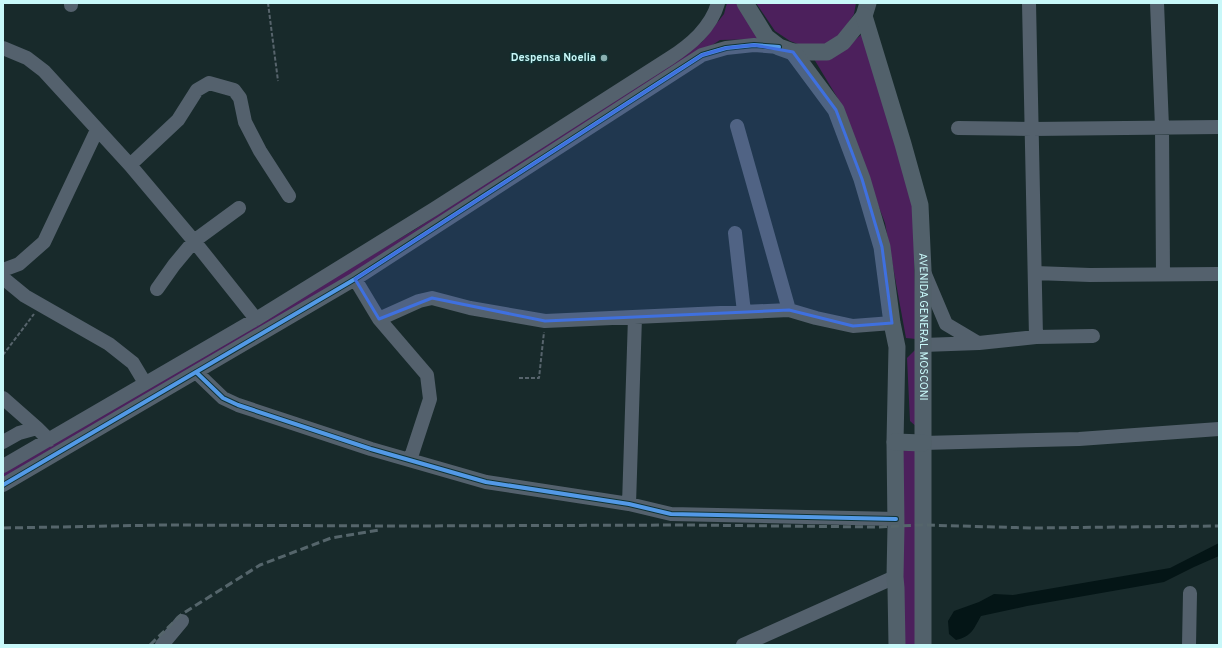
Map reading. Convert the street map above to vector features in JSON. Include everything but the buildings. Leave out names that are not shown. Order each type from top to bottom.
[{"type":"main road","points":[[745,3],[766,37],[786,50],[836,110],[862,179],[882,247],[892,323],[897,348],[895,442],[896,645]]},
{"type":"main road","points":[[786,50],[827,52],[844,42],[866,10]]},
{"type":"main road","name":"AVENIDA GENERAL MOSCONI","points":[[866,10],[920,205],[923,270],[923,645]]},
{"type":"main road","points":[[897,348],[923,345]]},
{"type":"main road","points":[[895,442],[923,443]]},
{"type":"street","points":[[3,466],[256,319],[434,209],[687,47],[710,21],[718,3]]},
{"type":"street","points":[[1029,3],[1036,337]]},
{"type":"street","points":[[1157,3],[1162,127],[1163,274]]},
{"type":"street","points":[[3,485],[355,279],[702,55],[726,48],[754,45],[786,50]]},
{"type":"street","points":[[3,48],[27,58],[44,71],[130,165],[194,241],[256,319]]},
{"type":"street","points":[[130,165],[178,120],[197,90],[209,83],[234,90],[240,98],[245,122],[260,151],[289,196]]},
{"type":"street","points":[[737,126],[788,310]]},
{"type":"street","points":[[958,128],[1032,129],[1219,126]]},
{"type":"street","points":[[3,270],[19,264],[44,242],[97,130]]},
{"type":"street","points":[[158,289],[174,265],[194,241],[239,208]]},
{"type":"street","points":[[734,233],[744,312]]},
{"type":"street","points":[[923,270],[946,324],[978,343]]},
{"type":"street","points":[[1035,273],[1090,275],[1219,274]]},
{"type":"street","points":[[3,278],[25,296],[109,344],[133,363],[145,383]]},
{"type":"street","points":[[355,279],[379,319],[427,375],[430,399],[410,460]]},
{"type":"street","points":[[379,319],[419,301],[432,298],[470,308],[545,321],[788,310],[853,326],[892,323]]},
{"type":"street","points":[[629,504],[635,317]]},
{"type":"street","points":[[923,345],[978,343],[1036,337],[1093,336]]},
{"type":"street","points":[[196,372],[223,398],[238,405],[371,450],[486,482],[629,504],[671,514],[896,519]]},
{"type":"street","points":[[3,398],[49,440]]},
{"type":"street","points":[[3,442],[19,433],[36,428]]},
{"type":"street","points":[[923,443],[1079,439],[1219,429]]},
{"type":"street","points":[[743,645],[895,577]]},
{"type":"street","points":[[1189,645],[1190,593]]},
{"type":"street","points":[[162,645],[182,621]]},
{"type":"path","points":[[268,3],[278,81]]},
{"type":"path","points":[[3,355],[41,305]]},
{"type":"path","points":[[519,378],[538,378],[545,321]]},
{"type":"highlighted area","points":[[754,45],[793,52],[836,110],[862,179],[882,247],[892,323],[853,326],[789,310],[545,321],[432,298],[379,319],[355,279],[702,55],[726,48]]},
{"type":"shaded area","points":[[727,3],[737,3],[761,39],[720,40],[420,235],[3,478],[3,472],[414,230],[702,42],[724,14]]},
{"type":"shaded area","points":[[756,3],[856,3],[854,14],[840,35],[825,45],[803,46],[790,41],[775,31]]},
{"type":"shaded area","points":[[862,34],[913,199],[916,339],[906,338],[885,223],[837,97],[814,59],[840,53]]},
{"type":"shaded area","points":[[915,350],[919,429],[910,421],[907,358]]},
{"type":"shaded area","points":[[916,450],[916,645],[903,645],[902,451]]},
{"type":"shaded area","points":[[1219,543],[1219,556],[1164,582],[1027,606],[981,616],[972,632],[966,637],[956,640],[949,634],[948,621],[954,611],[979,602],[994,594],[1013,595],[1170,568]]},
{"type":"railway","points":[[3,528],[164,525],[687,525],[877,527],[923,525],[1032,528],[1219,526]]},
{"type":"railway","points":[[150,645],[182,614],[260,565],[331,538],[379,530]]},
{"type":"cycle path","points":[[3,485],[355,279],[702,55],[726,48],[754,45],[779,47]]},
{"type":"cycle path","points":[[196,372],[223,398],[238,405],[371,449],[486,482],[629,504],[671,514],[896,519]]},
{"type":"place","name":"Despensa Noelia","points":[[604,58]]}]
